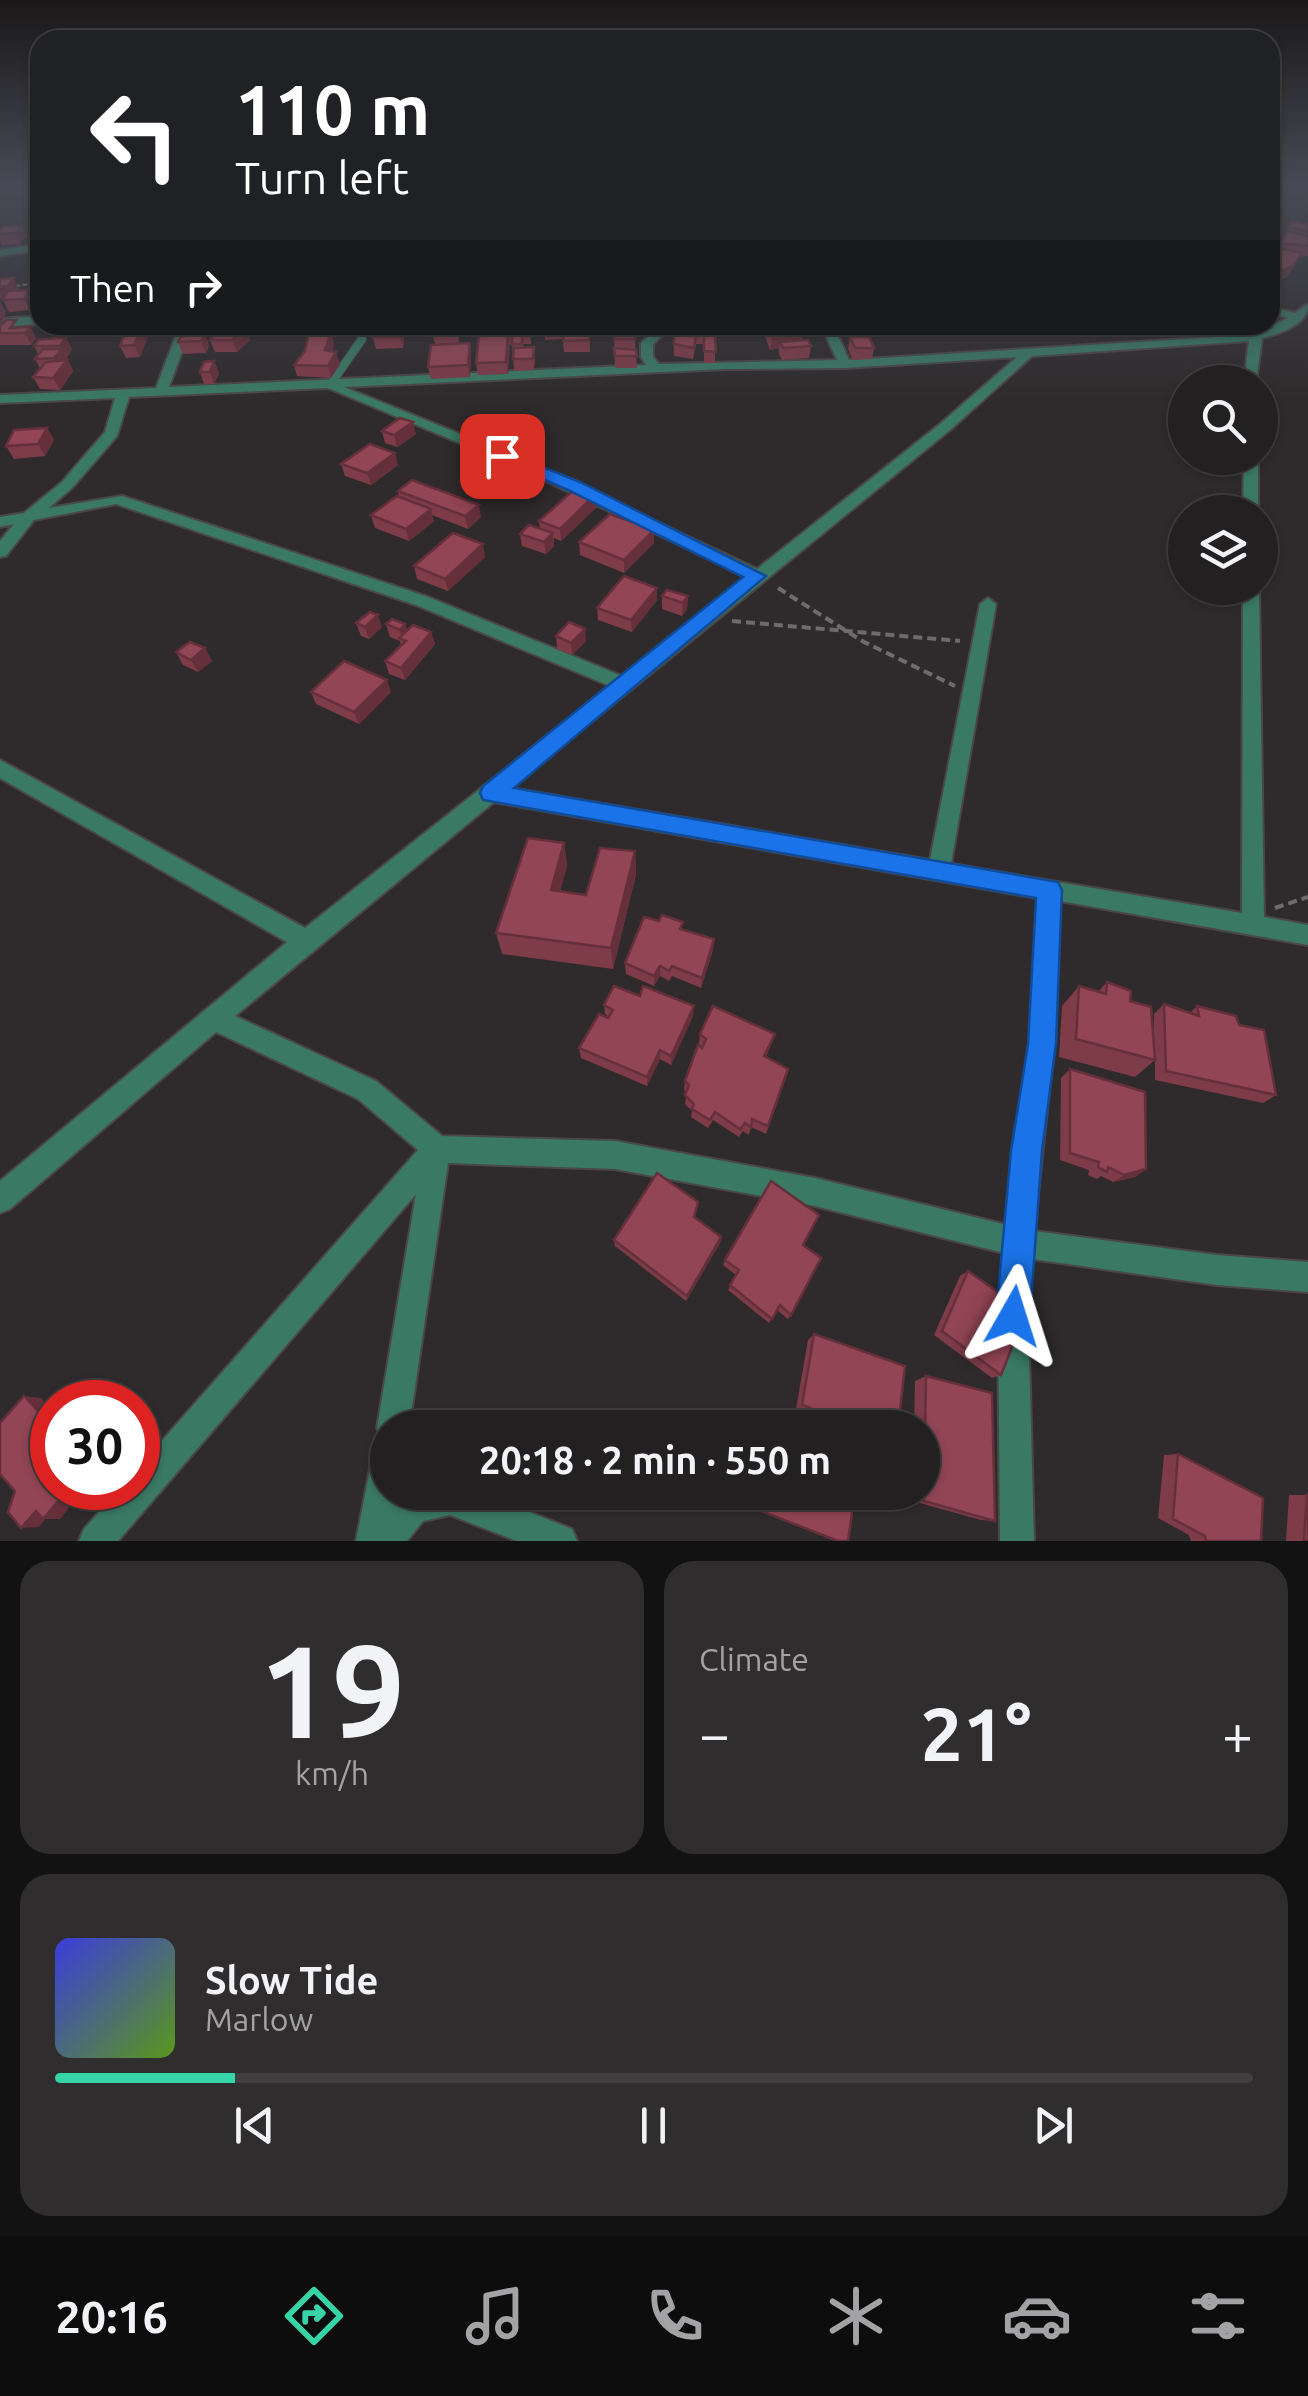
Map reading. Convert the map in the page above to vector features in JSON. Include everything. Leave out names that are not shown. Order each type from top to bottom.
[{"type":"street","points":[[1280,324],[1303,312]]},
{"type":"street","points":[[0,323],[30,321]]},
{"type":"street","points":[[161,392],[182,335]]},
{"type":"street","points":[[656,335],[647,343],[646,357],[656,369]]},
{"type":"street","points":[[832,335],[845,364]]},
{"type":"street","points":[[0,398],[845,364],[1260,335]]},
{"type":"street","points":[[1252,365],[1256,337]]},
{"type":"street","points":[[0,1199],[306,942],[756,576],[945,428],[1032,350]]},
{"type":"street","points":[[330,385],[574,486],[756,576]]},
{"type":"street","points":[[0,552],[27,518],[66,485],[112,433],[124,394]]},
{"type":"street","points":[[0,522],[118,499],[422,601],[623,684]]},
{"type":"street","points":[[939,870],[988,604]]},
{"type":"street","points":[[1252,605],[1261,918]]},
{"type":"street","points":[[0,768],[306,942]]},
{"type":"street","points":[[492,793],[1049,890],[1261,918],[1308,936]]},
{"type":"street","points":[[1017,1541],[1013,1316],[1027,1151],[1042,1044],[1049,890]]},
{"type":"street","points":[[214,1019],[367,1090],[437,1149],[615,1155],[815,1192],[1021,1243],[1217,1270],[1308,1276]]},
{"type":"street","points":[[396,1410],[437,1149]]},
{"type":"street","points":[[96,1541],[437,1149]]},
{"type":"street","points":[[385,1541],[413,1506],[450,1498],[560,1541]]},
{"type":"street","points":[[373,1541],[379,1510]]},
{"type":"lane","points":[[330,385],[362,339]]},
{"type":"path","points":[[6,286],[30,284]]},
{"type":"path","points":[[778,588],[902,662],[959,688]]},
{"type":"path","points":[[732,621],[960,642]]},
{"type":"path","points":[[1261,918],[1308,897]]},
{"type":"building","points":[[1280,257],[1299,257],[1293,266],[1283,270]]},
{"type":"building","points":[[14,278],[8,286],[0,287],[0,279]]},
{"type":"building","points":[[29,290],[24,299],[3,300],[8,291]]},
{"type":"building","points":[[6,320],[16,320],[10,328],[30,327],[25,333],[0,333]]},
{"type":"building","points":[[124,335],[138,335],[134,345],[120,346]]},
{"type":"building","points":[[182,335],[204,335],[201,341],[178,342]]},
{"type":"building","points":[[212,335],[238,335],[232,340],[210,340]]},
{"type":"building","points":[[309,335],[330,335],[325,350],[336,352],[328,366],[294,365],[305,351]]},
{"type":"building","points":[[508,335],[506,362],[476,363],[479,336]]},
{"type":"building","points":[[512,335],[522,335],[522,344],[512,344]]},
{"type":"building","points":[[564,335],[590,335],[589,340],[563,341]]},
{"type":"building","points":[[614,335],[635,335],[635,339],[614,339]]},
{"type":"building","points":[[674,335],[696,335],[694,348],[674,344]]},
{"type":"building","points":[[704,335],[715,335],[716,352],[704,351]]},
{"type":"building","points":[[66,337],[60,346],[34,346],[38,340]]},
{"type":"building","points":[[850,337],[869,337],[874,348],[855,348]]},
{"type":"building","points":[[808,340],[811,346],[783,348],[780,342]]},
{"type":"building","points":[[470,343],[468,365],[428,367],[431,345]]},
{"type":"building","points":[[534,347],[533,359],[513,359],[514,348]]},
{"type":"building","points":[[614,348],[636,350],[637,356],[615,356]]},
{"type":"building","points":[[43,349],[62,349],[54,358],[35,359]]},
{"type":"building","points":[[67,360],[53,378],[33,377],[46,362]]},
{"type":"building","points":[[214,361],[210,372],[200,372],[204,362]]},
{"type":"building","points":[[400,418],[413,422],[394,435],[382,431]]},
{"type":"building","points":[[47,428],[38,444],[6,446],[14,430]]},
{"type":"building","points":[[370,444],[395,453],[367,473],[341,464]]},
{"type":"building","points":[[412,480],[479,505],[465,516],[398,491]]},
{"type":"building","points":[[576,488],[596,494],[560,529],[539,521]]},
{"type":"building","points":[[397,496],[431,509],[406,529],[371,515]]},
{"type":"building","points":[[610,514],[654,530],[624,560],[579,542]]},
{"type":"building","points":[[529,525],[553,533],[544,542],[520,534]]},
{"type":"building","points":[[453,533],[483,544],[445,579],[414,566]]},
{"type":"building","points":[[624,576],[657,588],[631,620],[597,608]]},
{"type":"building","points":[[667,590],[688,596],[683,603],[662,596]]},
{"type":"building","points":[[370,612],[378,615],[365,627],[356,623]]},
{"type":"building","points":[[392,619],[405,624],[400,630],[386,624]]},
{"type":"building","points":[[569,622],[585,629],[571,643],[556,636]]},
{"type":"building","points":[[413,625],[431,632],[401,668],[385,661],[406,641],[399,638]]},
{"type":"building","points":[[190,642],[205,648],[191,660],[176,652]]},
{"type":"building","points":[[344,661],[387,680],[354,712],[311,692]]},
{"type":"building","points":[[528,838],[564,843],[551,890],[586,895],[600,848],[635,851],[611,948],[496,933]]},
{"type":"building","points":[[662,915],[683,922],[680,929],[714,939],[702,978],[672,966],[669,971],[660,966],[654,976],[625,963],[644,917],[659,921]]},
{"type":"building","points":[[1107,982],[1131,991],[1130,1001],[1151,1007],[1155,1060],[1076,1039],[1079,986],[1106,994]]},
{"type":"building","points":[[614,986],[640,996],[643,986],[694,1006],[671,1056],[660,1050],[647,1077],[579,1048],[599,1014],[608,1018],[613,1010],[604,1005]]},
{"type":"building","points":[[1164,1004],[1199,1016],[1197,1006],[1236,1016],[1239,1025],[1264,1030],[1276,1095],[1166,1071]]},
{"type":"building","points":[[713,1006],[775,1034],[764,1056],[788,1069],[768,1126],[752,1119],[751,1127],[745,1123],[740,1129],[715,1112],[710,1120],[692,1109],[694,1104],[685,1095],[689,1085],[685,1081],[698,1045],[702,1048],[706,1039],[700,1034]]},
{"type":"building","points":[[1070,1069],[1145,1092],[1146,1169],[1124,1175],[1108,1167],[1107,1172],[1098,1167],[1099,1162],[1070,1153]]},
{"type":"building","points":[[657,1173],[698,1202],[694,1217],[721,1237],[687,1296],[614,1240]]},
{"type":"building","points":[[771,1181],[819,1215],[803,1245],[821,1258],[791,1315],[780,1305],[772,1319],[730,1285],[739,1270],[725,1260]]},
{"type":"building","points":[[968,1271],[1026,1312],[1001,1375],[942,1331]]},
{"type":"building","points":[[814,1334],[905,1366],[900,1410],[815,1410],[802,1405]]},
{"type":"building","points":[[926,1376],[992,1393],[995,1521],[940,1506],[940,1410],[925,1410]]},
{"type":"building","points":[[24,1396],[30,1402],[30,1510],[51,1510],[43,1519],[36,1511],[21,1528],[8,1512],[15,1491],[0,1474],[0,1423]]},
{"type":"building","points":[[1178,1454],[1263,1498],[1261,1541],[1206,1541],[1205,1536],[1173,1519]]},
{"type":"building","points":[[1307,1495],[1308,1541],[1304,1541]]},
{"type":"building","points":[[759,1510],[852,1510],[848,1541],[838,1541]]},
{"type":"route","points":[[502,456],[574,486],[756,576],[492,793],[1049,890],[1042,1044],[1027,1151],[1013,1316]]}]
